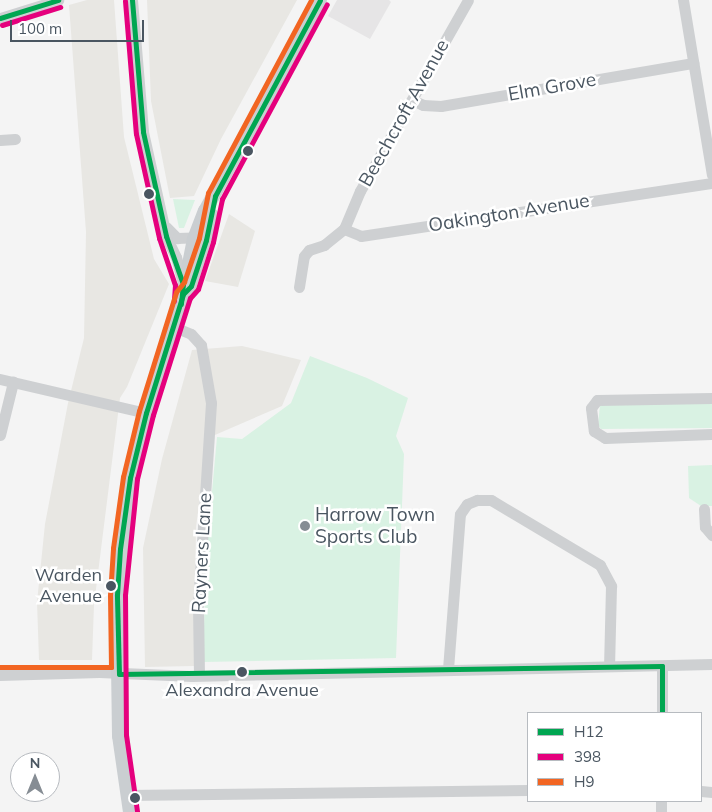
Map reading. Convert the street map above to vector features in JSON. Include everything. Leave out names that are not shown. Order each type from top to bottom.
[{"type":"main road","points":[[130,812],[126,795],[119,736],[117,595],[120,549],[130,478],[146,412],[174,327],[194,239],[320,0]]},
{"type":"main road","points":[[183,290],[191,286],[207,232],[215,196]]},
{"type":"street","points":[[0,18],[58,0]]},
{"type":"street","points":[[133,0],[139,105],[164,225],[183,290]]},
{"type":"street","name":"Beechcroft Avenue","points":[[344,228],[360,191],[468,0]]},
{"type":"street","points":[[683,0],[712,175]]},
{"type":"street","name":"Elm Grove","points":[[412,100],[423,105],[441,106],[693,63]]},
{"type":"street","points":[[0,140],[15,139]]},
{"type":"street","name":"Oakington Avenue","points":[[344,228],[361,236],[712,182]]},
{"type":"street","points":[[164,225],[177,238],[194,239],[207,232]]},
{"type":"street","points":[[299,287],[304,256],[332,240],[344,228]]},
{"type":"street","name":"Rayners Lane","points":[[174,327],[191,334],[200,345],[211,403],[198,604],[200,675]]},
{"type":"street","points":[[0,379],[146,412]]},
{"type":"street","points":[[0,435],[13,382]]},
{"type":"street","points":[[712,398],[597,400],[591,408],[594,431],[605,438],[712,434]]},
{"type":"street","points":[[448,669],[460,514],[467,504],[477,500],[491,500],[600,565],[611,586],[609,666]]},
{"type":"street","points":[[704,509],[706,527],[712,534]]},
{"type":"street","points":[[0,674],[200,675],[712,664]]},
{"type":"street","points":[[662,666],[662,712]]},
{"type":"street","points":[[126,795],[527,790]]},
{"type":"shaded area","points":[[87,0],[114,0],[124,137],[154,259],[169,284],[127,387],[120,398],[94,605],[92,660],[39,660],[37,602],[45,524],[68,403],[84,338],[86,232],[69,5]]},
{"type":"shaded area","points":[[147,0],[297,0],[221,139],[194,196],[170,198],[151,101]]},
{"type":"shaded area","points":[[337,0],[389,0],[391,2],[370,39],[328,16]]},
{"type":"shaded area","points":[[229,214],[255,231],[238,287],[205,281]]},
{"type":"shaded area","points":[[242,346],[301,360],[282,406],[208,438],[196,527],[194,666],[145,667],[143,548],[162,459],[192,350]]},
{"type":"green space","points":[[173,199],[195,200],[184,228],[179,228]]},
{"type":"green space","name":"Harrow Town Sports Club","points":[[310,356],[367,378],[408,398],[396,436],[404,454],[396,658],[203,662],[206,557],[217,437],[242,439],[291,403]]},
{"type":"green space","points":[[712,403],[712,428],[601,429],[598,425],[600,405]]},
{"type":"green space","points":[[712,465],[712,506],[701,506],[689,498],[688,466]]},
{"type":"transit line","name":"H12","points":[[0,18],[58,0]]},
{"type":"transit line","name":"H12","points":[[132,0],[143,132],[166,236],[183,284],[181,304]]},
{"type":"transit line","name":"H9","points":[[0,667],[111,667],[110,595],[113,548],[123,477],[139,411],[176,292],[184,282],[199,238],[208,193],[311,0]]},
{"type":"transit line","name":"H12","points":[[119,674],[117,595],[120,549],[130,478],[146,413],[183,294],[191,286],[206,240],[215,196],[320,0]]},
{"type":"transit line","name":"398","points":[[125,1],[136,134],[159,238],[175,285],[174,301]]},
{"type":"transit line","name":"398","points":[[137,811],[126,735],[125,595],[137,479],[153,415],[190,298],[198,289],[213,242],[222,199],[327,4]]},
{"type":"transit line","name":"398","points":[[2,25],[60,7]]},
{"type":"transit line","name":"H12","points":[[119,674],[662,666]]},
{"type":"transit line","name":"H12","points":[[662,666],[662,712]]},
{"type":"place","name":"Harrow Town Sports Club","points":[[305,526]]},
{"type":"place","name":"Warden Avenue","points":[[111,586]]},
{"type":"place","name":"Alexandra Avenue","points":[[242,672]]}]
